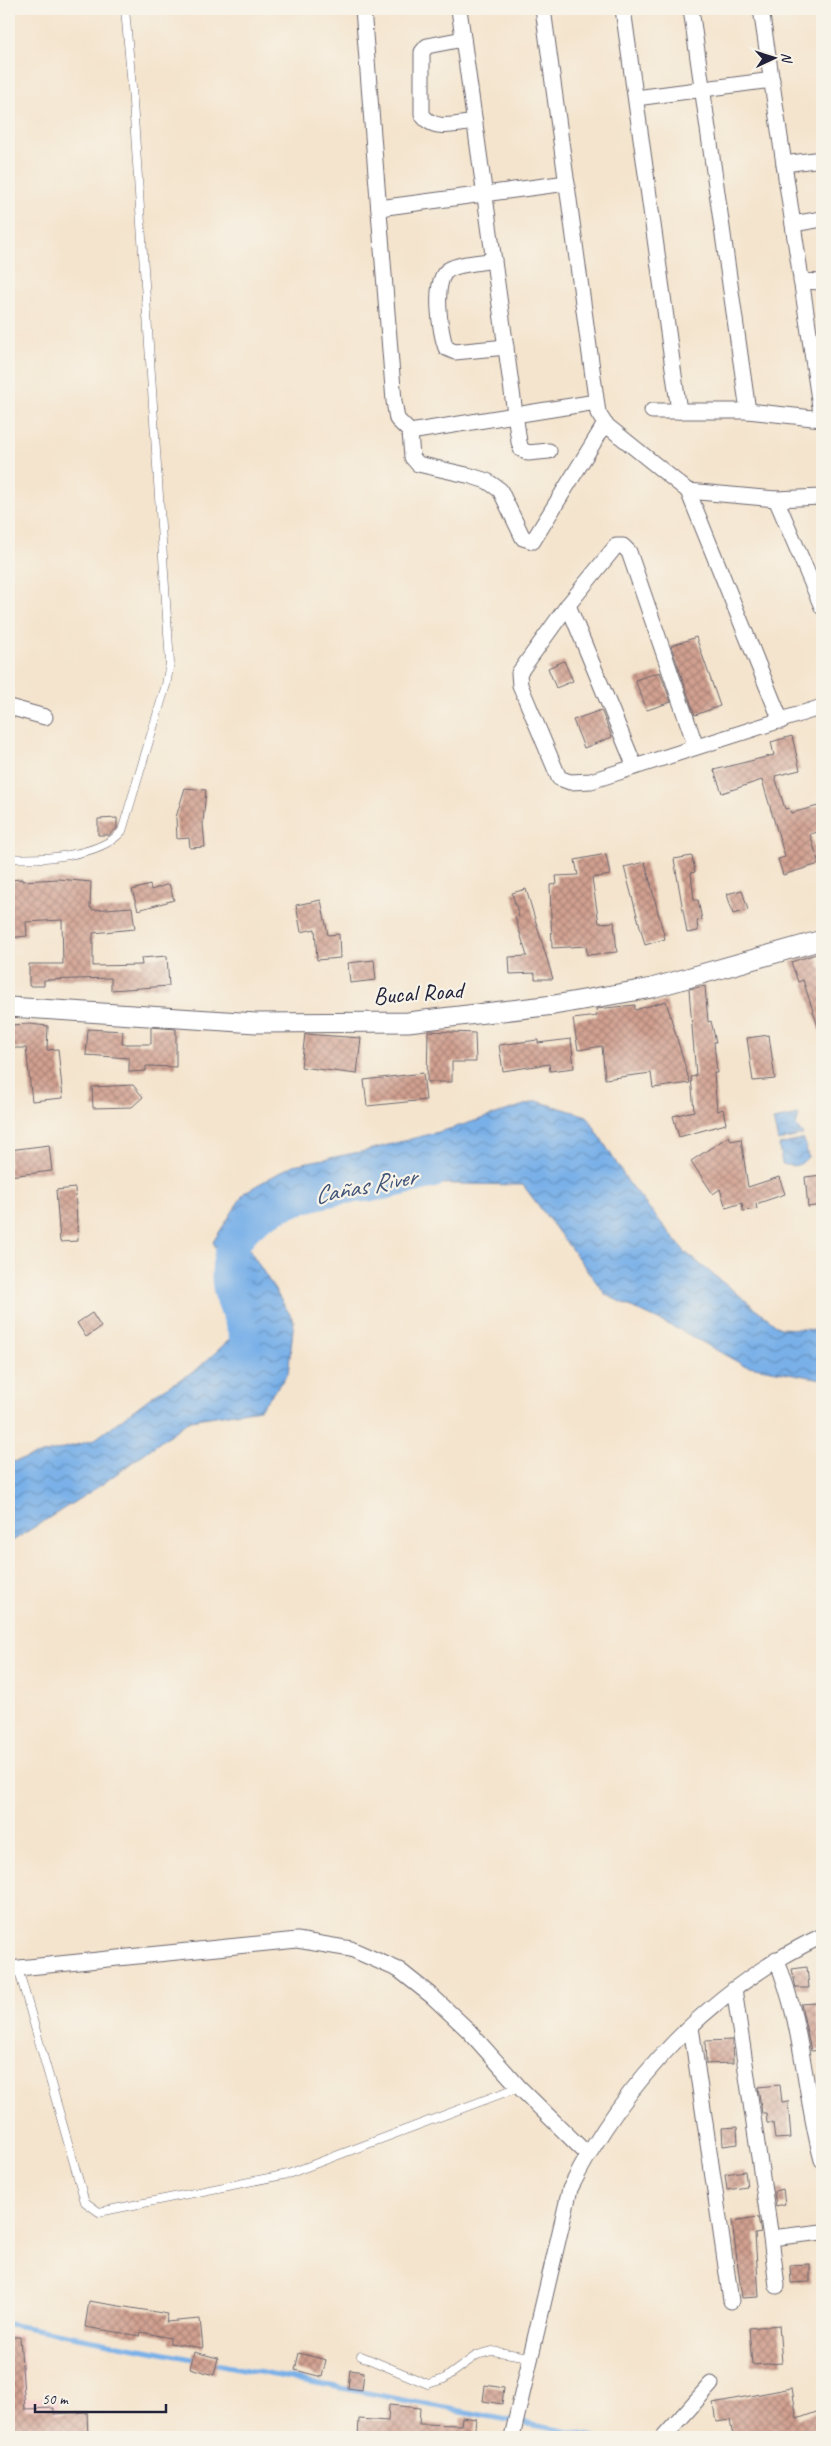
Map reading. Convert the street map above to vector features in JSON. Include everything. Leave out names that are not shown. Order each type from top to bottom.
[{"type":"street","points":[[363,9],[394,401],[397,419],[410,432],[412,457],[418,464],[479,479],[500,490],[523,538],[533,541],[605,424]]},
{"type":"street","points":[[459,9],[522,449],[528,453],[549,450]]},
{"type":"street","points":[[544,9],[598,413],[605,424],[688,491],[781,721]]},
{"type":"street","points":[[623,9],[679,411]]},
{"type":"street","points":[[691,9],[748,412]]},
{"type":"street","points":[[652,411],[748,412],[822,419],[817,350],[801,281],[761,9]]},
{"type":"street","points":[[463,39],[427,46],[422,52],[422,114],[426,122],[434,126],[475,122]]},
{"type":"street","points":[[636,98],[772,80]]},
{"type":"street","points":[[784,164],[822,159]]},
{"type":"street","points":[[379,208],[567,182]]},
{"type":"street","points":[[793,224],[822,219]]},
{"type":"street","points":[[494,260],[450,269],[442,275],[439,284],[442,338],[446,348],[455,352],[506,347]]},
{"type":"street","points":[[801,281],[822,282]]},
{"type":"street","points":[[410,432],[596,402]]},
{"type":"street","points":[[688,491],[776,499],[822,497]]},
{"type":"street","points":[[776,499],[822,607]]},
{"type":"street","points":[[696,747],[629,552],[623,546],[616,546],[568,605],[519,673],[520,685],[559,778],[570,782],[591,781],[822,707]]},
{"type":"street","points":[[568,605],[635,767]]},
{"type":"street","points":[[9,707],[45,717]]},
{"type":"street","name":"Bucal Road","points":[[9,1007],[256,1023],[408,1022],[554,1005],[652,988],[822,940]]},
{"type":"street","points":[[512,2436],[570,2189],[588,2154],[638,2081],[665,2051],[734,1989],[776,1959],[822,1936]]},
{"type":"street","points":[[13,1968],[297,1940],[351,1949],[399,1970],[433,1997],[468,2030],[519,2087],[588,2154]]},
{"type":"street","points":[[776,1959],[787,1985],[813,2127],[822,2160]]},
{"type":"street","points":[[734,1989],[772,2238],[776,2286]]},
{"type":"street","points":[[692,2027],[731,2301]]},
{"type":"street","points":[[772,2238],[822,2232]]},
{"type":"street","points":[[664,2437],[711,2384]]},
{"type":"lane","points":[[9,858],[32,859],[89,851],[117,837],[122,831],[166,685],[170,662],[132,87],[125,9]]},
{"type":"lane","points":[[13,1968],[85,2202],[99,2212],[288,2174],[519,2087]]},
{"type":"lane","points":[[361,2356],[428,2384],[444,2379],[477,2355],[492,2352],[530,2357]]},
{"type":"shaded area","points":[[22,2334],[27,2398],[57,2396],[60,2437],[9,2437],[9,2335]]},
{"type":"water","points":[[537,1101],[587,1116],[630,1185],[686,1253],[780,1328],[822,1330],[822,1379],[743,1365],[684,1332],[606,1295],[523,1185],[328,1182],[266,1224],[248,1247],[294,1321],[288,1374],[260,1409],[190,1420],[101,1485],[9,1543],[9,1463],[94,1440],[155,1394],[195,1371],[237,1333],[238,1290],[213,1242],[245,1192],[293,1165],[365,1151],[453,1128]]},
{"type":"water","points":[[799,1115],[796,1126],[803,1135],[778,1141],[773,1120]]},
{"type":"water","points":[[804,1139],[808,1157],[802,1163],[796,1165],[782,1164],[779,1145]]},
{"type":"building","points":[[696,637],[720,706],[695,715],[671,646]]},
{"type":"building","points":[[564,661],[573,681],[556,688],[548,668]]},
{"type":"building","points":[[660,672],[671,702],[647,710],[635,680]]},
{"type":"building","points":[[601,710],[612,737],[584,748],[573,720]]},
{"type":"building","points":[[792,736],[800,770],[775,776],[785,809],[789,808],[791,813],[822,805],[822,831],[810,834],[819,864],[783,875],[778,859],[785,857],[762,780],[722,793],[714,770],[774,755],[771,742]]},
{"type":"building","points":[[185,788],[206,790],[203,823],[205,847],[190,848],[189,838],[177,839],[176,817]]},
{"type":"building","points":[[117,818],[117,828],[109,835],[98,835],[98,819]]},
{"type":"building","points":[[606,854],[610,875],[592,878],[599,923],[614,922],[617,952],[587,955],[586,946],[552,948],[550,885],[557,884],[556,876],[578,875],[575,860]]},
{"type":"building","points":[[692,856],[695,872],[691,873],[694,900],[698,900],[702,920],[697,921],[698,931],[687,933],[674,859]]},
{"type":"building","points":[[645,862],[665,939],[645,945],[624,867]]},
{"type":"building","points":[[22,879],[22,881],[59,879],[91,882],[90,908],[92,910],[132,907],[135,929],[93,933],[93,966],[142,965],[141,958],[167,956],[169,986],[111,990],[111,978],[44,980],[44,986],[29,986],[29,964],[63,964],[62,920],[26,922],[27,936],[9,938],[9,880]]},
{"type":"building","points":[[169,884],[174,900],[138,910],[132,890],[150,885],[151,890]]},
{"type":"building","points":[[526,889],[553,979],[535,979],[535,973],[510,974],[509,957],[527,956],[515,917],[519,916],[512,893]]},
{"type":"building","points":[[742,890],[748,910],[733,914],[727,894]]},
{"type":"building","points":[[321,900],[328,935],[339,934],[340,958],[317,960],[315,929],[301,932],[296,905]]},
{"type":"building","points":[[816,954],[822,972],[822,1030],[819,1030],[803,980],[798,982],[791,962]]},
{"type":"building","points":[[374,960],[376,980],[350,983],[348,963]]},
{"type":"building","points":[[705,986],[708,1022],[711,1021],[716,1042],[714,1042],[717,1073],[714,1073],[717,1111],[723,1109],[726,1124],[679,1137],[673,1116],[694,1111],[691,1077],[696,1076],[689,989]]},
{"type":"building","points":[[666,1001],[690,1083],[653,1088],[651,1073],[605,1079],[602,1046],[578,1050],[573,1019],[597,1016],[596,1009],[635,1005],[635,1010]]},
{"type":"building","points":[[29,1024],[48,1026],[47,1050],[58,1049],[63,1098],[32,1101],[26,1048],[9,1048],[9,1025]]},
{"type":"building","points":[[151,1027],[176,1029],[176,1067],[146,1066],[146,1071],[129,1072],[129,1058],[86,1055],[88,1029],[123,1031],[122,1044],[151,1044]]},
{"type":"building","points":[[428,1031],[475,1033],[476,1062],[452,1062],[452,1082],[427,1082]]},
{"type":"building","points":[[305,1034],[361,1038],[357,1074],[301,1067]]},
{"type":"building","points":[[769,1035],[775,1079],[753,1081],[747,1038]]},
{"type":"building","points":[[571,1039],[574,1068],[550,1071],[549,1064],[503,1071],[499,1045],[538,1040],[538,1043]]},
{"type":"building","points":[[423,1073],[426,1100],[367,1106],[364,1080]]},
{"type":"building","points":[[133,1085],[143,1097],[132,1107],[93,1108],[92,1087]]},
{"type":"building","points":[[729,1136],[731,1141],[741,1139],[748,1187],[779,1177],[785,1194],[756,1204],[757,1209],[743,1211],[742,1203],[726,1208],[720,1189],[713,1194],[691,1161]]},
{"type":"building","points":[[49,1145],[52,1171],[9,1176],[9,1150]]},
{"type":"building","points":[[822,1175],[822,1205],[808,1207],[805,1177]]},
{"type":"building","points":[[75,1188],[78,1241],[60,1242],[56,1190]]},
{"type":"building","points":[[92,1313],[101,1327],[86,1337],[77,1323]]},
{"type":"building","points":[[807,1967],[809,1988],[796,1988],[792,1969]]},
{"type":"building","points":[[816,2003],[821,2050],[811,2051],[801,2004]]},
{"type":"building","points":[[732,2040],[733,2063],[706,2064],[705,2041]]},
{"type":"building","points":[[780,2085],[782,2102],[788,2101],[791,2138],[775,2139],[773,2123],[767,2123],[766,2113],[762,2113],[758,2087]]},
{"type":"building","points":[[737,2127],[738,2144],[723,2146],[722,2128]]},
{"type":"building","points":[[745,2171],[747,2187],[727,2190],[725,2174]]},
{"type":"building","points":[[783,2189],[785,2204],[776,2206],[774,2191]]},
{"type":"building","points":[[758,2217],[761,2233],[755,2234],[759,2297],[742,2298],[732,2221]]},
{"type":"building","points":[[810,2264],[810,2282],[791,2283],[790,2265]]},
{"type":"building","points":[[89,2301],[168,2314],[166,2322],[200,2319],[203,2348],[170,2343],[170,2338],[141,2332],[140,2336],[85,2327]]},
{"type":"building","points":[[779,2325],[782,2363],[752,2365],[749,2328]]},
{"type":"building","points":[[9,2337],[20,2337],[25,2409],[54,2408],[54,2414],[87,2412],[88,2437],[9,2437]]},
{"type":"building","points":[[194,2352],[218,2358],[214,2375],[190,2368]]},
{"type":"building","points":[[299,2353],[326,2360],[322,2377],[295,2370]]},
{"type":"building","points":[[350,2370],[364,2372],[362,2390],[348,2388]]},
{"type":"building","points":[[485,2385],[504,2388],[502,2404],[483,2401]]},
{"type":"building","points":[[792,2388],[797,2419],[822,2410],[822,2428],[820,2429],[822,2437],[733,2437],[730,2420],[716,2422],[713,2403]]},
{"type":"building","points":[[389,2405],[420,2408],[419,2424],[461,2425],[462,2417],[476,2419],[474,2437],[358,2437],[359,2419],[388,2421]]},
{"type":"waterway","name":"Cañas River","points":[[245,1352],[241,1323],[230,1295],[227,1276],[229,1256],[237,1239],[248,1226],[263,1215],[298,1199],[341,1189],[386,1184],[432,1173]]},
{"type":"waterway","points":[[9,2324],[198,2360]]},
{"type":"waterway","points":[[211,2363],[596,2437]]}]
